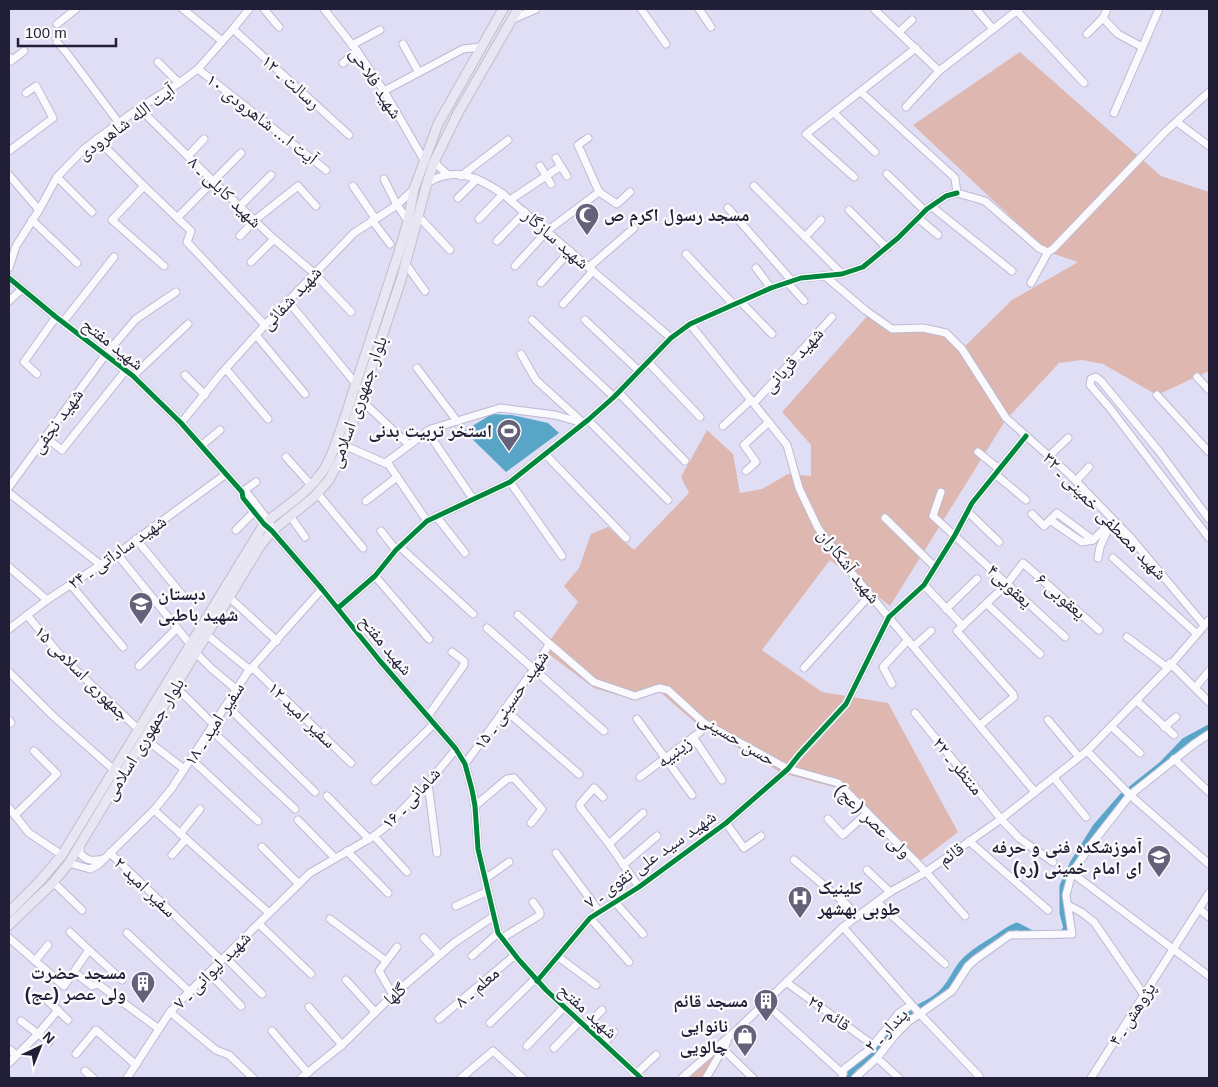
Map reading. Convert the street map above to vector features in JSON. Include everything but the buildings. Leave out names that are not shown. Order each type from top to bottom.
[{"type":"main road","name":"بلوار جمهوری اسلامی","points":[[9,912],[40,881],[62,855],[266,522],[311,485],[321,474],[333,451],[347,411],[408,221],[414,189],[438,124],[447,105],[503,9]]},
{"type":"main road","name":"بلوار جمهوری اسلامی","points":[[9,925],[53,882],[69,863],[260,546],[272,531],[317,493],[329,480],[346,446],[357,415],[401,280],[434,162],[458,113],[518,9]]},
{"type":"main road","points":[[447,105],[452,115],[458,113]]},
{"type":"main road","points":[[438,124],[448,126],[450,131]]},
{"type":"main road","points":[[391,276],[401,280]]},
{"type":"main road","points":[[347,411],[357,415]]},
{"type":"main road","points":[[85,818],[93,824]]},
{"type":"street","points":[[57,24],[76,9]]},
{"type":"street","points":[[183,9],[222,41]]},
{"type":"street","name":"آیت الله شاهرودی","points":[[9,268],[12,248],[39,210],[57,177],[84,149],[119,122],[198,69],[249,9]]},
{"type":"street","points":[[264,9],[279,27]]},
{"type":"street","name":"شهید فلاحی","points":[[324,9],[355,48],[384,91],[424,160]]},
{"type":"street","points":[[514,18],[536,9]]},
{"type":"street","points":[[641,9],[666,44]]},
{"type":"street","points":[[699,9],[711,27]]},
{"type":"street","points":[[874,9],[939,71]]},
{"type":"street","points":[[976,9],[993,29]]},
{"type":"street","points":[[906,108],[939,71],[1016,9],[1084,83]]},
{"type":"street","points":[[1087,34],[1104,18],[1107,9]]},
{"type":"street","points":[[1114,113],[1159,9]]},
{"type":"street","points":[[1104,18],[1118,34],[1142,48]]},
{"type":"street","points":[[899,32],[912,20]]},
{"type":"street","name":"رسالت ـ ۱۲","points":[[233,29],[349,135]]},
{"type":"street","points":[[343,63],[355,48],[380,30]]},
{"type":"street","points":[[57,42],[119,122]]},
{"type":"street","points":[[403,44],[418,72]]},
{"type":"street","points":[[384,91],[463,49],[481,47]]},
{"type":"street","points":[[854,177],[806,134],[916,48]]},
{"type":"street","points":[[9,58],[11,61],[24,51]]},
{"type":"street","points":[[158,62],[179,83]]},
{"type":"street","name":"آیت ا... شاهرودی ۱۰","points":[[198,69],[326,170]]},
{"type":"street","points":[[9,151],[53,118],[36,86],[26,93]]},
{"type":"street","points":[[861,92],[955,178],[957,193]]},
{"type":"street","points":[[1031,283],[1048,252],[1209,92]]},
{"type":"street","name":"شهید کابلی ـ ۸","points":[[139,108],[274,239],[314,273],[351,312]]},
{"type":"street","points":[[834,112],[875,152]]},
{"type":"street","points":[[1177,122],[1209,146]]},
{"type":"street","points":[[588,138],[578,145],[599,192],[617,204],[630,192]]},
{"type":"street","points":[[97,139],[191,231],[187,242],[265,325]]},
{"type":"street","points":[[188,156],[204,139]]},
{"type":"street","points":[[461,176],[508,140]]},
{"type":"street","points":[[178,217],[241,153]]},
{"type":"street","points":[[556,158],[568,176]]},
{"type":"street","points":[[427,183],[447,174],[434,162]]},
{"type":"street","points":[[540,166],[551,184]]},
{"type":"street","points":[[510,200],[561,166]]},
{"type":"street","name":"شهید سازگار","points":[[447,174],[477,179],[503,194],[671,338]]},
{"type":"street","points":[[887,174],[925,211]]},
{"type":"street","points":[[9,175],[39,210]]},
{"type":"street","points":[[240,206],[271,175]]},
{"type":"street","points":[[57,177],[92,212]]},
{"type":"street","points":[[384,179],[397,205],[408,221]]},
{"type":"street","points":[[458,198],[477,179]]},
{"type":"street","points":[[144,186],[112,220],[164,266]]},
{"type":"street","points":[[240,236],[255,220],[298,186],[316,206]]},
{"type":"street","points":[[353,186],[390,244]]},
{"type":"street","points":[[754,186],[842,274]]},
{"type":"street","name":"شهید شفائی","points":[[181,423],[265,325],[354,232],[397,205],[414,189]]},
{"type":"street","points":[[515,266],[547,231],[599,192]]},
{"type":"street","points":[[338,608],[375,576],[398,548],[427,521],[510,482],[586,421],[616,394],[671,338],[690,324],[771,288],[801,278],[842,274],[863,267],[887,248],[931,206],[946,196],[957,193],[985,201],[1039,248],[1048,252]]},
{"type":"street","points":[[479,218],[503,194]]},
{"type":"street","points":[[931,206],[1012,271]]},
{"type":"street","points":[[728,208],[804,301]]},
{"type":"street","points":[[849,210],[887,248]]},
{"type":"street","points":[[498,241],[525,212]]},
{"type":"street","points":[[418,216],[450,250]]},
{"type":"street","points":[[918,218],[938,235]]},
{"type":"street","points":[[32,220],[77,262]]},
{"type":"street","points":[[805,237],[821,220]]},
{"type":"street","points":[[563,304],[591,269],[634,228]]},
{"type":"street","points":[[251,262],[274,239]]},
{"type":"street","points":[[541,283],[570,251]]},
{"type":"street","points":[[686,254],[772,334]]},
{"type":"street","points":[[63,322],[114,257]]},
{"type":"street","points":[[406,263],[425,290]]},
{"type":"street","points":[[756,268],[771,288]]},
{"type":"street","name":"شهید مصطفی خمینی ـ ۳۲","points":[[825,276],[865,310],[892,329],[923,328],[946,333],[962,349],[1006,418],[1076,481],[1131,538],[1207,623]]},
{"type":"street","name":"شهید مفتح","points":[[9,278],[56,317],[126,370],[181,423],[242,492],[243,498],[254,512],[266,522],[380,661],[456,749],[465,764],[475,806],[478,849],[500,936],[536,980],[564,1007],[639,1075],[648,1078]]},
{"type":"street","points":[[9,301],[22,289]]},
{"type":"street","name":"شهید نجفی","points":[[9,487],[106,354],[136,319],[176,292]]},
{"type":"street","points":[[288,301],[356,384]]},
{"type":"street","points":[[37,374],[24,362],[56,317]]},
{"type":"street","name":"شهید قربانی","points":[[722,426],[753,401],[832,317]]},
{"type":"street","points":[[532,320],[616,394],[685,461]]},
{"type":"street","points":[[585,320],[639,370]]},
{"type":"street","points":[[133,376],[188,324]]},
{"type":"street","name":"شهید آشکاران","points":[[690,324],[787,444],[799,488],[818,528],[850,571],[1035,792]]},
{"type":"street","points":[[256,335],[305,394]]},
{"type":"street","points":[[521,354],[536,380],[586,421],[668,500]]},
{"type":"street","points":[[648,362],[700,417]]},
{"type":"street","points":[[418,368],[457,421]]},
{"type":"street","points":[[226,369],[268,420]]},
{"type":"street","points":[[45,436],[62,450],[126,370]]},
{"type":"street","points":[[185,375],[205,394]]},
{"type":"street","points":[[1209,519],[1158,450],[1101,381],[1096,377],[1092,379],[1090,385],[1209,538]]},
{"type":"street","points":[[1197,377],[1209,390]]},
{"type":"street","points":[[1157,395],[1209,452]]},
{"type":"street","points":[[361,400],[409,445]]},
{"type":"street","points":[[387,464],[427,431],[500,408],[586,421]]},
{"type":"street","points":[[746,470],[756,462],[744,445],[769,422]]},
{"type":"street","points":[[201,446],[220,430]]},
{"type":"street","points":[[427,431],[473,499]]},
{"type":"street","points":[[889,617],[924,585],[968,512],[997,471],[1026,436]]},
{"type":"street","points":[[1049,456],[1068,440]]},
{"type":"street","points":[[346,446],[387,464],[427,521]]},
{"type":"street","points":[[978,452],[1026,500]]},
{"type":"street","points":[[546,455],[594,507],[626,538]]},
{"type":"street","points":[[286,457],[311,485]]},
{"type":"street","points":[[1076,481],[1089,467]]},
{"type":"street","name":"شهید ساداتی ـ ۲۴","points":[[9,629],[47,600],[117,554],[226,474]]},
{"type":"street","points":[[366,501],[397,477]]},
{"type":"street","points":[[242,492],[256,482]]},
{"type":"street","points":[[510,482],[562,556]]},
{"type":"street","points":[[242,492],[248,494],[266,522]]},
{"type":"street","name":"یعقوبی۴","points":[[941,492],[933,516],[1065,637]]},
{"type":"street","points":[[9,493],[101,565]]},
{"type":"street","points":[[317,493],[363,548]]},
{"type":"street","points":[[236,530],[254,512]]},
{"type":"street","points":[[968,512],[999,542]]},
{"type":"street","points":[[1032,514],[1044,526],[1057,513],[1093,540],[1113,520]]},
{"type":"street","points":[[290,516],[305,537]]},
{"type":"street","points":[[436,516],[465,553]]},
{"type":"street","points":[[886,518],[935,568]]},
{"type":"street","points":[[1098,558],[1106,531],[1113,520]]},
{"type":"street","points":[[381,531],[473,614]]},
{"type":"street","points":[[136,539],[184,597]]},
{"type":"street","points":[[117,554],[190,644]]},
{"type":"street","points":[[1113,558],[1197,634]]},
{"type":"street","name":"یعقوبی ۶","points":[[1007,584],[1023,563],[1100,630]]},
{"type":"street","points":[[9,567],[47,600]]},
{"type":"street","points":[[375,576],[430,639]]},
{"type":"street","points":[[946,609],[977,579]]},
{"type":"street","points":[[980,725],[1014,697],[957,632],[1007,584]]},
{"type":"street","points":[[71,585],[123,647]]},
{"type":"street","points":[[924,585],[963,626]]},
{"type":"street","name":"سفیر امید ـ ۱۸","points":[[107,856],[154,810],[192,759],[251,669],[322,589]]},
{"type":"street","points":[[804,668],[870,595]]},
{"type":"street","points":[[230,598],[277,641]]},
{"type":"street","points":[[987,604],[1040,654]]},
{"type":"street","name":"جمهوری اسلامی ۱۵","points":[[26,615],[60,655],[138,729]]},
{"type":"street","points":[[518,616],[551,645]]},
{"type":"street","name":"شهید سید علی تقوی ـ ۷","points":[[490,1023],[536,980],[590,918],[639,887],[726,823],[788,769],[846,704],[889,617]]},
{"type":"street","name":"قائم","points":[[730,1038],[843,927],[890,892],[926,872],[1001,819],[1088,751],[1207,623]]},
{"type":"street","points":[[139,666],[178,628]]},
{"type":"street","points":[[487,628],[604,731]]},
{"type":"street","points":[[914,646],[931,631]]},
{"type":"street","name":"سفیر امید ۱۲","points":[[207,635],[251,669],[351,763]]},
{"type":"street","points":[[1127,637],[1169,666],[1208,700]]},
{"type":"street","points":[[892,684],[883,667],[908,640]]},
{"type":"street","name":"شهید حسینی ـ ۱۵","points":[[465,764],[534,669],[548,646],[551,645],[594,682],[635,696]]},
{"type":"street","points":[[428,716],[464,665],[464,660],[452,652]]},
{"type":"street","points":[[196,653],[237,690]]},
{"type":"street","points":[[1196,688],[1209,671]]},
{"type":"street","points":[[10,677],[114,770]]},
{"type":"street","points":[[168,680],[195,705],[213,727],[295,809]]},
{"type":"street","name":"حسن حسینی","points":[[635,696],[659,688],[668,690],[704,723],[788,769]]},
{"type":"street","points":[[1136,701],[1174,735]]},
{"type":"street","points":[[227,706],[315,792]]},
{"type":"street","points":[[504,709],[579,774]]},
{"type":"street","name":"منتظر ـ ۲۲","points":[[915,713],[1001,819],[1019,838],[1053,862]]},
{"type":"street","points":[[1164,727],[1176,717]]},
{"type":"street","points":[[638,719],[692,796]]},
{"type":"street","points":[[1048,720],[1079,757]]},
{"type":"street","name":"زینبیه","points":[[640,778],[700,732],[704,723]]},
{"type":"street","points":[[376,781],[434,724]]},
{"type":"street","points":[[1112,727],[1140,753]]},
{"type":"street","points":[[856,1078],[877,1058],[896,1034],[952,991],[968,966],[976,958],[1010,935],[1072,934],[1066,896],[1072,873],[1091,845],[1130,795],[1174,759],[1209,734]]},
{"type":"street","points":[[694,737],[722,780]]},
{"type":"street","points":[[144,738],[184,769]]},
{"type":"street","name":"شامانی ـ ۱۶","points":[[310,873],[372,838],[388,825],[428,783],[456,749]]},
{"type":"street","points":[[15,816],[56,774],[34,751]]},
{"type":"street","points":[[1088,751],[1130,795],[1209,864]]},
{"type":"street","points":[[192,759],[258,821]]},
{"type":"street","points":[[1174,759],[1209,792]]},
{"type":"street","name":"ولی عصر (عج)","points":[[788,769],[838,783],[926,872],[965,916]]},
{"type":"street","points":[[475,806],[507,779],[514,778],[542,809],[531,823]]},
{"type":"street","points":[[1054,778],[1086,817]]},
{"type":"street","points":[[428,783],[437,853]]},
{"type":"street","points":[[604,797],[594,788],[580,804],[580,807],[639,887]]},
{"type":"street","points":[[327,796],[407,872]]},
{"type":"street","points":[[9,808],[29,833],[62,855]]},
{"type":"street","points":[[172,855],[200,809]]},
{"type":"street","points":[[154,810],[269,914]]},
{"type":"street","points":[[828,820],[843,835],[867,812]]},
{"type":"street","points":[[609,844],[642,813]]},
{"type":"street","points":[[298,820],[335,858]]},
{"type":"street","points":[[726,823],[744,848],[761,836]]},
{"type":"street","points":[[623,864],[657,836]]},
{"type":"street","points":[[969,841],[1048,910]]},
{"type":"street","points":[[80,845],[80,853],[88,860],[94,861],[107,856]]},
{"type":"street","points":[[262,848],[299,884]]},
{"type":"street","points":[[347,851],[388,893]]},
{"type":"street","points":[[556,852],[599,911]]},
{"type":"street","points":[[69,863],[90,869],[98,865],[107,856]]},
{"type":"street","name":"سفیر امید ۲","points":[[107,856],[262,994]]},
{"type":"street","points":[[794,860],[848,905],[856,918]]},
{"type":"street","points":[[485,879],[509,862]]},
{"type":"street","points":[[867,870],[890,892]]},
{"type":"street","name":"شهید لیوانی ـ ۷","points":[[127,1078],[170,1012],[310,873]]},
{"type":"street","points":[[1072,873],[1209,976]]},
{"type":"street","points":[[53,882],[82,910]]},
{"type":"street","points":[[456,906],[488,891]]},
{"type":"street","name":"پژوهش ـ ۴","points":[[1091,1078],[1209,894]]},
{"type":"street","points":[[472,956],[500,936],[540,915],[533,902]]},
{"type":"street","points":[[615,902],[642,934]]},
{"type":"street","points":[[876,902],[945,964]]},
{"type":"street","points":[[1068,905],[1082,912],[1094,922],[1144,995]]},
{"type":"street","points":[[1199,910],[1209,917]]},
{"type":"street","name":"گلها","points":[[301,1078],[342,1045],[393,995],[454,943],[494,916]]},
{"type":"street","points":[[590,918],[629,962]]},
{"type":"street","points":[[330,919],[386,962]]},
{"type":"street","points":[[259,924],[310,974]]},
{"type":"street","points":[[843,927],[911,1005],[978,1076]]},
{"type":"street","points":[[70,932],[122,980]]},
{"type":"street","points":[[127,933],[190,992]]},
{"type":"street","points":[[9,938],[64,986],[89,950]]},
{"type":"street","points":[[424,938],[440,955]]},
{"type":"street","points":[[35,961],[48,944]]},
{"type":"street","points":[[393,995],[379,971],[396,947]]},
{"type":"street","name":"معلم ـ ۸","points":[[439,1018],[515,955]]},
{"type":"street","points":[[557,956],[596,985]]},
{"type":"street","points":[[74,972],[92,986],[98,984],[159,1029]]},
{"type":"street","points":[[209,972],[242,1006]]},
{"type":"street","points":[[346,980],[375,1012]]},
{"type":"street","name":"قائم ۲۹","points":[[786,982],[873,1045]]},
{"type":"street","points":[[46,1000],[68,1020]]},
{"type":"street","points":[[764,1003],[843,1076]]},
{"type":"street","name":"پندار ـ ۲","points":[[843,1076],[844,1068],[870,1049],[899,1013],[911,1005]]},
{"type":"street","points":[[309,1007],[342,1045]]},
{"type":"street","points":[[526,1046],[564,1007]]},
{"type":"street","points":[[9,1063],[38,1034],[58,1010]]},
{"type":"street","points":[[586,1027],[602,1010]]},
{"type":"street","points":[[170,1012],[216,1050],[229,1055],[254,1078]]},
{"type":"street","points":[[22,1021],[49,1042]]},
{"type":"street","points":[[554,1048],[580,1021]]},
{"type":"street","points":[[76,1054],[96,1030],[136,1065]]},
{"type":"street","points":[[272,1031],[308,1072]]},
{"type":"street","points":[[604,1043],[614,1032]]},
{"type":"street","points":[[706,1078],[730,1038]]},
{"type":"street","points":[[682,1078],[730,1038]]},
{"type":"street","points":[[9,1049],[16,1055]]},
{"type":"street","points":[[723,1050],[753,1078]]},
{"type":"street","points":[[461,1078],[493,1051],[523,1078]]},
{"type":"street","points":[[639,1075],[656,1055]]},
{"type":"street","points":[[877,1058],[899,1078]]},
{"type":"street","points":[[85,1071],[93,1078]]},
{"type":"shaded area","points":[[1020,52],[1161,176],[1209,192],[1209,371],[1157,395],[1103,364],[1082,360],[1059,363],[1005,421],[890,606],[830,560],[762,650],[822,692],[888,703],[958,832],[914,866],[837,788],[782,773],[698,725],[660,692],[635,700],[594,688],[543,650],[578,602],[564,586],[579,568],[591,534],[608,527],[634,550],[689,493],[681,477],[707,430],[733,454],[740,493],[762,489],[788,474],[811,476],[811,445],[782,412],[870,313],[892,329],[946,333],[962,349],[1012,300],[1078,262],[1048,252],[913,125]]},
{"type":"shaded area","points":[[719,1050],[702,1078],[690,1077]]},
{"type":"water","name":"استخر تربیت بدنی","points":[[492,414],[512,415],[548,423],[559,433],[506,472],[464,431]]},
{"type":"waterway","points":[[1060,935],[1067,928],[1063,913],[1063,886],[1074,862],[1096,827],[1123,796],[1163,764],[1185,741],[1209,728]]},
{"type":"waterway","points":[[848,1078],[856,1066],[878,1052],[896,1026],[905,1017],[941,994],[963,963],[974,953],[1017,926],[1034,935]]},
{"type":"cycle path","points":[[338,608],[375,576],[396,550],[427,521],[510,482],[588,420],[614,397],[671,338],[690,324],[771,288],[801,278],[842,274],[863,267],[898,238],[927,209],[946,196],[957,193]]},
{"type":"cycle path","points":[[9,278],[133,376],[181,423],[242,492],[243,498],[264,524],[322,589],[380,661],[456,749],[465,764],[472,790],[478,849],[498,933],[546,990],[641,1078]]},
{"type":"cycle path","points":[[537,981],[590,918],[639,887],[726,823],[788,769],[846,704],[889,617],[924,585],[972,503],[1026,436]]},
{"type":"place","name":"مسجد رسول اکرم ص","points":[[587,236]]},
{"type":"place","name":"استخر تربیت بدنی","points":[[509,452]]},
{"type":"place","name":"دبستان شهید باطبی","points":[[141,625]]},
{"type":"place","name":"آموزشکده فنی و حرفه ای امام خمینی (ره)","points":[[1159,878]]},
{"type":"place","name":"کلینیک طوبی بهشهر","points":[[800,919]]},
{"type":"place","name":"مسجد حضرت ولی عصر (عج)","points":[[143,1004]]},
{"type":"place","name":"مسجد قائم","points":[[766,1022]]},
{"type":"place","name":"نانوایی چالویی","points":[[745,1057]]}]
